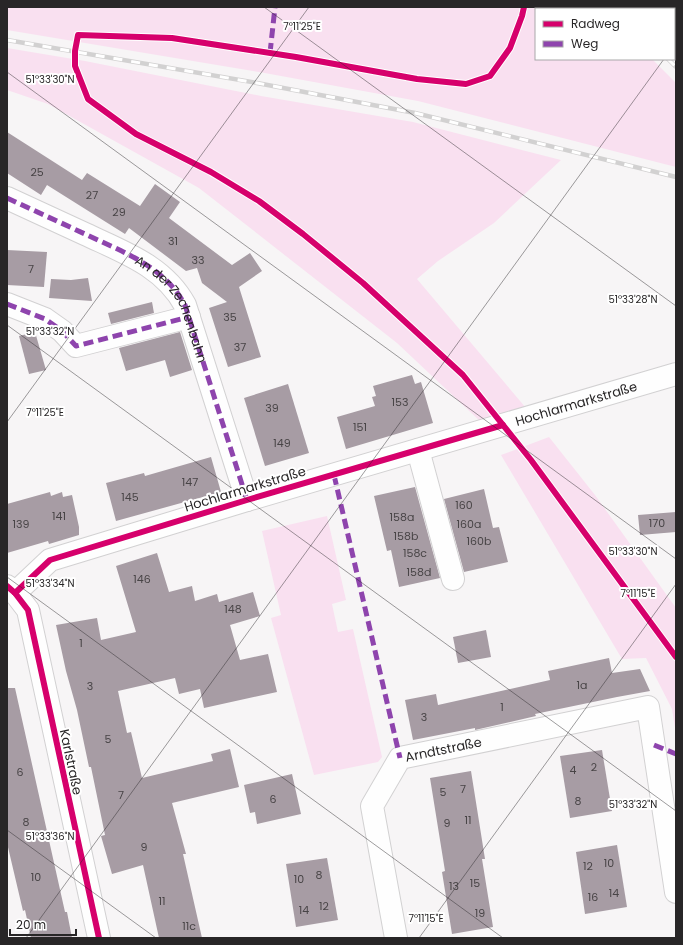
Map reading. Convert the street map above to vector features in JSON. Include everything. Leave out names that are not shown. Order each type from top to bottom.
[{"type":"street","name":"An der Zechenbahn","points":[[7,198],[137,259],[166,279],[178,292],[189,317],[246,500]]},
{"type":"street","points":[[7,304],[45,319],[62,331],[76,346],[189,317]]},
{"type":"street","name":"Hochlarmarkstraße","points":[[11,590],[50,560],[246,500],[676,374]]},
{"type":"street","points":[[418,450],[453,579]]},
{"type":"street","name":"Karlstraße","points":[[11,590],[28,610],[99,938]]},
{"type":"street","name":"Arndtstraße","points":[[396,938],[372,806],[400,758],[648,707],[676,892]]},
{"type":"shaded area","points":[[7,7],[611,7],[535,8],[535,60],[653,60],[676,83],[676,167],[418,101],[259,72],[7,30]]},
{"type":"shaded area","points":[[7,48],[85,61],[261,96],[413,122],[561,160],[494,223],[438,261],[417,279],[526,408],[481,422],[397,343],[199,188],[48,104],[7,90]]},
{"type":"shaded area","points":[[549,437],[595,495],[676,608],[676,734],[672,709],[646,658],[622,659],[501,455]]},
{"type":"shaded area","points":[[327,516],[346,600],[332,604],[338,632],[353,629],[382,757],[378,762],[314,775],[271,618],[281,615],[262,531]]},
{"type":"building","points":[[7,132],[82,180],[87,173],[140,206],[155,184],[180,202],[169,218],[232,265],[250,253],[262,271],[239,287],[261,357],[228,367],[209,308],[227,302],[202,283],[197,268],[186,271],[129,228],[125,234],[47,185],[41,195],[7,173]]},
{"type":"building","points":[[7,250],[47,252],[44,287],[7,285]]},
{"type":"building","points":[[88,278],[92,301],[49,298],[51,279],[71,280]]},
{"type":"building","points":[[152,302],[154,313],[111,324],[108,313]]},
{"type":"building","points":[[35,332],[46,370],[29,374],[19,336]]},
{"type":"building","points":[[180,332],[192,370],[170,377],[165,360],[126,371],[119,348]]},
{"type":"building","points":[[412,375],[415,384],[421,382],[433,423],[346,449],[337,417],[375,406],[372,397],[376,396],[373,386]]},
{"type":"building","points":[[288,384],[309,453],[265,466],[244,398]]},
{"type":"building","points":[[211,457],[221,492],[116,521],[106,483],[144,473],[145,476]]},
{"type":"building","points":[[415,487],[440,578],[399,587],[391,550],[387,551],[374,496]]},
{"type":"building","points":[[484,489],[493,528],[499,527],[508,562],[464,572],[444,499]]},
{"type":"building","points":[[50,492],[51,496],[62,492],[63,497],[72,495],[79,527],[79,535],[49,544],[48,541],[7,553],[7,504]]},
{"type":"building","points":[[676,512],[676,532],[640,535],[638,515]]},
{"type":"building","points":[[157,553],[169,592],[192,586],[195,601],[217,594],[219,602],[253,592],[260,616],[230,625],[240,660],[268,654],[277,692],[204,708],[200,689],[179,694],[175,678],[118,691],[127,733],[131,732],[142,778],[213,761],[211,754],[230,749],[239,787],[172,803],[186,854],[183,854],[202,938],[159,938],[143,865],[112,874],[101,836],[105,835],[91,767],[89,767],[77,710],[66,671],[56,625],[97,618],[101,640],[136,632],[116,566]]},
{"type":"building","points":[[486,630],[491,657],[458,663],[453,637]]},
{"type":"building","points":[[609,658],[612,673],[640,669],[650,691],[535,714],[536,716],[475,730],[475,728],[413,740],[405,700],[436,694],[438,705],[550,680],[548,671]]},
{"type":"building","points":[[7,688],[15,688],[72,938],[31,938],[25,910],[23,911],[7,843]]},
{"type":"building","points":[[602,750],[612,811],[570,818],[560,756]]},
{"type":"building","points":[[471,771],[485,859],[482,859],[493,927],[452,934],[442,872],[445,871],[430,778]]},
{"type":"building","points":[[292,774],[301,814],[257,824],[255,812],[250,813],[244,785]]},
{"type":"building","points":[[617,845],[627,907],[585,914],[576,852]]},
{"type":"building","points":[[327,858],[338,920],[296,927],[286,864]]},
{"type":"railway","points":[[7,40],[257,83],[415,113],[676,177]]},
{"type":"railway","points":[[669,60],[676,67]]},
{"type":"marked path","points":[[270,53],[275,7]]},
{"type":"marked path","points":[[7,198],[128,254],[154,270],[176,291],[185,305],[247,500]]},
{"type":"marked path","points":[[7,304],[45,319],[62,331],[76,346],[189,317]]},
{"type":"marked path","points":[[334,475],[400,758]]},
{"type":"marked path","points":[[654,745],[676,754]]},
{"type":"cycle path","points":[[524,7],[510,48],[490,76],[466,84],[417,79],[296,57],[172,38],[78,35],[75,51],[75,66],[88,99],[136,134],[211,172],[259,201],[303,234],[363,283],[463,375],[531,460],[676,657]]},
{"type":"cycle path","points":[[15,593],[50,560],[247,500],[503,425]]},
{"type":"cycle path","points":[[7,586],[15,593],[28,610],[99,938]]}]
